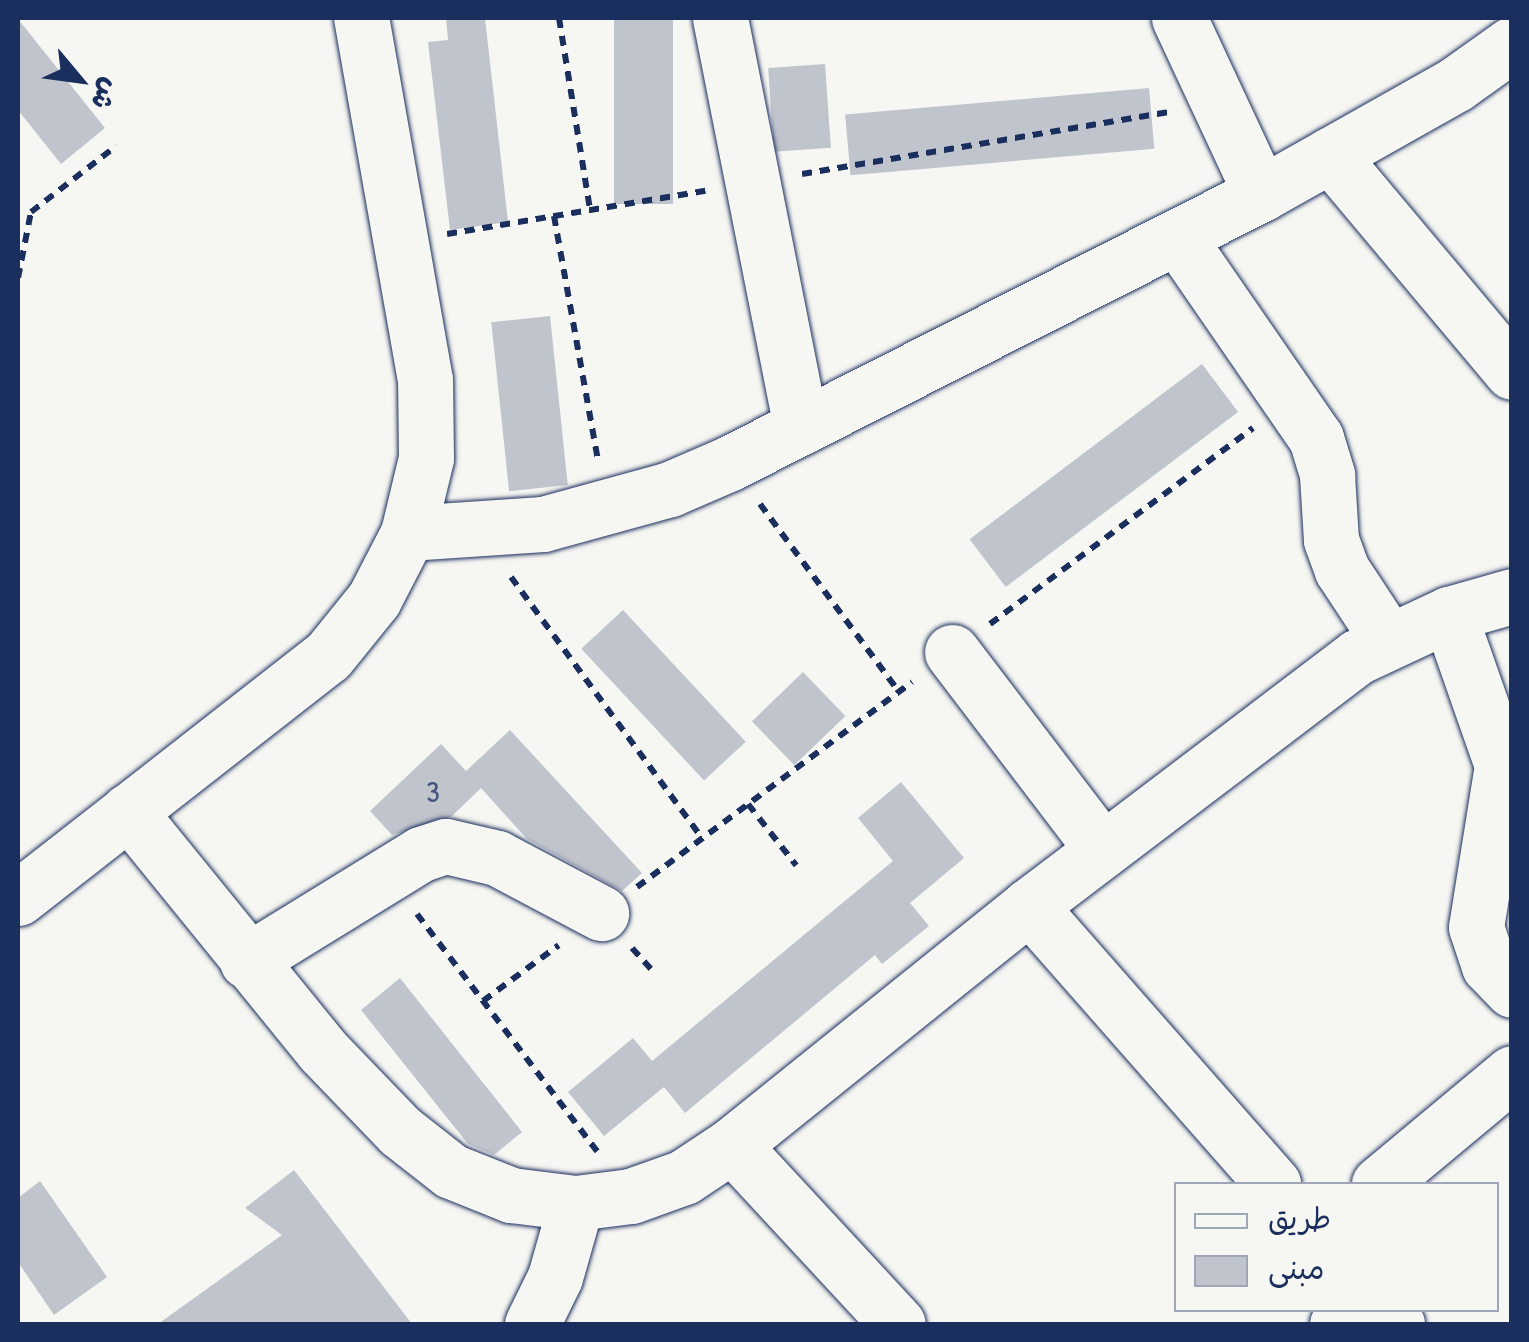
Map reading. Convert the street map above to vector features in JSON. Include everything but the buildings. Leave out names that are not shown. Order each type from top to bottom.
[{"type":"street","points":[[18,898],[328,656],[374,599],[408,533],[426,458],[426,380],[362,18]]},
{"type":"street","points":[[720,18],[800,427]]},
{"type":"street","points":[[1179,18],[1261,194]]},
{"type":"street","points":[[408,533],[478,532],[606,510],[730,463],[1261,194],[1456,84],[1512,44]]},
{"type":"street","points":[[1330,155],[1512,372]]},
{"type":"street","points":[[1178,238],[1290,400],[1324,457],[1331,540],[1342,570],[1388,640]]},
{"type":"street","points":[[128,811],[247,961],[400,1132],[451,1171],[510,1195],[576,1203],[632,1196],[684,1176],[732,1145],[1102,849],[1388,640],[1449,614],[1512,596]]},
{"type":"street","points":[[1449,614],[1502,765],[1476,927],[1488,966],[1512,990]]},
{"type":"street","points":[[952,652],[1102,849]]},
{"type":"street","points":[[247,961],[421,854],[472,848],[601,914]]},
{"type":"street","points":[[1028,906],[1271,1182]]},
{"type":"street","points":[[1382,1182],[1503,1097]]},
{"type":"street","points":[[732,1145],[898,1324]]},
{"type":"street","points":[[532,1324],[555,1277],[576,1203]]},
{"type":"path","points":[[559,18],[590,210]]},
{"type":"path","points":[[400,242],[1219,103]]},
{"type":"path","points":[[18,278],[32,212],[116,146]]},
{"type":"path","points":[[554,216],[606,510]]},
{"type":"path","points":[[483,1001],[1290,400]]},
{"type":"path","points":[[730,463],[899,692]]},
{"type":"path","points":[[478,532],[702,838]]},
{"type":"path","points":[[748,804],[796,865]]},
{"type":"path","points":[[387,875],[632,1196]]}]
